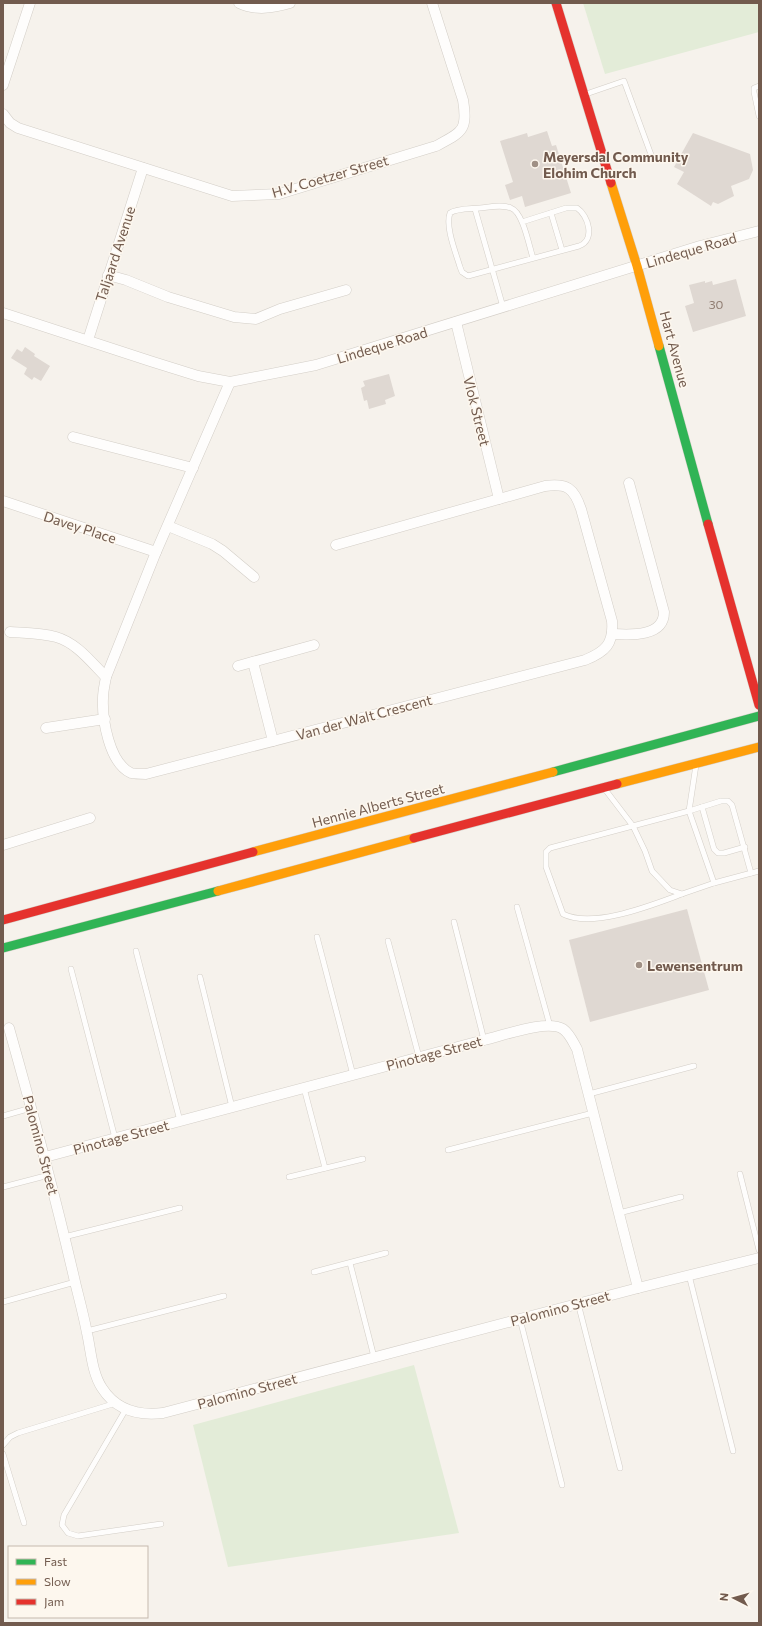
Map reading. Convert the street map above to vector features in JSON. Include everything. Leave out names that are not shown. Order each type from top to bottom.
[{"type":"street","points":[[3,85],[30,3]]},
{"type":"street","points":[[239,3],[247,7],[270,9],[290,3]]},
{"type":"street","name":"H.V. Coetzer Street","points":[[3,114],[10,123],[18,128],[232,196],[279,194],[436,146],[455,136],[464,127],[466,117],[463,100],[432,3]]},
{"type":"street","name":"Hart Avenue","points":[[556,3],[637,266],[727,595],[759,705]]},
{"type":"street","name":"Taljaard Avenue","points":[[88,340],[143,168]]},
{"type":"street","name":"Lindeque Road","points":[[3,313],[198,376],[230,382],[316,365],[700,246],[759,231]]},
{"type":"street","points":[[108,275],[126,280],[168,297],[234,317],[256,319],[280,309],[346,290]]},
{"type":"street","name":"Vlok Street","points":[[456,322],[499,499]]},
{"type":"street","name":"Van der Walt Crescent","points":[[230,382],[156,552],[106,677],[102,698],[109,744],[114,756],[120,764],[131,773],[146,774],[585,660],[599,655],[608,645],[613,634]]},
{"type":"street","points":[[73,437],[193,468]]},
{"type":"street","points":[[336,544],[545,486],[558,484],[570,488],[577,497],[612,621],[613,634],[639,634],[661,626],[664,619],[664,612],[629,483]]},
{"type":"street","name":"Davey Place","points":[[3,501],[156,552]]},
{"type":"street","points":[[168,526],[212,544],[223,551],[254,577]]},
{"type":"street","points":[[10,632],[43,634],[66,641],[78,649],[106,677]]},
{"type":"street","points":[[238,666],[314,646]]},
{"type":"street","points":[[253,662],[273,741]]},
{"type":"street","name":"Hennie Alberts Street","points":[[3,920],[759,716]]},
{"type":"street","points":[[46,728],[104,719]]},
{"type":"street","points":[[3,948],[697,762],[759,747]]},
{"type":"street","points":[[3,845],[90,818]]},
{"type":"street","name":"Pinotage Street","points":[[45,1157],[484,1040],[537,1027],[550,1026],[561,1028],[569,1034],[577,1049],[638,1288]]},
{"type":"street","name":"Palomino Street","points":[[6,1028],[45,1157],[98,1380],[107,1396],[116,1404],[126,1409],[147,1414],[163,1413],[578,1303],[759,1258]]},
{"type":"lane","points":[[584,95],[624,81],[653,160]]},
{"type":"lane","points":[[759,86],[754,88],[759,116]]},
{"type":"lane","points":[[522,222],[571,207],[582,211],[589,230],[586,241],[583,244],[493,270],[468,276],[462,272],[460,267],[450,228],[449,217],[452,211],[505,206],[512,208],[516,210],[522,222],[533,258]]},
{"type":"lane","points":[[475,209],[503,307]]},
{"type":"lane","points":[[551,213],[562,250]]},
{"type":"lane","points":[[697,762],[689,811],[714,883]]},
{"type":"lane","points":[[604,788],[633,826],[645,851],[652,871],[670,890],[682,894]]},
{"type":"lane","points":[[751,873],[745,847],[732,805],[728,801],[721,801],[550,848],[546,852],[546,867],[562,914],[575,919],[597,918],[638,910],[714,883],[759,871]]},
{"type":"lane","points":[[702,807],[714,849],[718,853],[724,853],[745,847]]},
{"type":"lane","points":[[517,907],[550,1026]]},
{"type":"lane","points":[[454,922],[484,1040]]},
{"type":"lane","points":[[318,937],[353,1075]]},
{"type":"lane","points":[[388,941],[419,1057]]},
{"type":"lane","points":[[136,951],[180,1121]]},
{"type":"lane","points":[[71,969],[115,1138]]},
{"type":"lane","points":[[200,977],[232,1107]]},
{"type":"lane","points":[[588,1094],[694,1066]]},
{"type":"lane","points":[[304,1088],[326,1168]]},
{"type":"lane","points":[[3,1116],[31,1108]]},
{"type":"lane","points":[[448,1150],[593,1113]]},
{"type":"lane","points":[[289,1177],[363,1159]]},
{"type":"lane","points":[[740,1174],[759,1250]]},
{"type":"lane","points":[[3,1187],[49,1175]]},
{"type":"lane","points":[[619,1213],[680,1197]]},
{"type":"lane","points":[[64,1237],[180,1208]]},
{"type":"lane","points":[[314,1272],[386,1253]]},
{"type":"lane","points":[[350,1263],[374,1357]]},
{"type":"lane","points":[[689,1275],[733,1451]]},
{"type":"lane","points":[[3,1302],[75,1282]]},
{"type":"lane","points":[[87,1331],[224,1296]]},
{"type":"lane","points":[[578,1303],[620,1468]]},
{"type":"lane","points":[[520,1319],[562,1485]]},
{"type":"lane","points":[[3,1445],[10,1437],[18,1433],[116,1404]]},
{"type":"lane","points":[[126,1409],[64,1515],[62,1525],[68,1533],[78,1536],[161,1524]]},
{"type":"lane","points":[[3,1454],[24,1523]]},
{"type":"green space","points":[[583,3],[759,3],[759,32],[605,74]]},
{"type":"green space","points":[[414,1365],[459,1533],[228,1567],[193,1425]]},
{"type":"building","name":"Meyersdal Community Elohim Church","points":[[547,131],[552,146],[556,145],[571,193],[525,207],[522,196],[510,200],[505,185],[513,182],[500,141],[527,133],[528,137]]},
{"type":"building","points":[[693,133],[750,154],[753,170],[749,179],[731,186],[734,196],[718,204],[713,202],[711,206],[677,184],[684,172],[674,167]]},
{"type":"building","points":[[736,279],[746,316],[693,332],[685,306],[694,303],[689,285],[712,281],[713,285]]},
{"type":"building","points":[[25,347],[35,354],[34,356],[50,366],[41,381],[34,377],[32,380],[24,374],[27,368],[11,358],[17,349],[22,352]]},
{"type":"building","points":[[389,374],[395,396],[385,400],[386,404],[369,409],[367,400],[364,401],[361,388],[365,386],[363,381]]},
{"type":"building","name":"Lewensentrum","points":[[687,909],[709,990],[590,1022],[569,940]]},
{"type":"traffic: fast","points":[[659,346],[708,524]]},
{"type":"traffic: fast","points":[[553,772],[759,716]]},
{"type":"traffic: fast","points":[[3,948],[218,891]]},
{"type":"traffic: slow","points":[[611,183],[637,266],[659,346]]},
{"type":"traffic: slow","points":[[617,784],[759,747]]},
{"type":"traffic: slow","points":[[253,852],[553,772]]},
{"type":"traffic: slow","points":[[218,891],[414,838]]},
{"type":"traffic: jam","points":[[556,3],[611,183]]},
{"type":"traffic: jam","points":[[708,524],[759,705]]},
{"type":"traffic: jam","points":[[414,838],[617,784]]},
{"type":"traffic: jam","points":[[3,920],[253,852]]},
{"type":"place","name":"Meyersdal Community Elohim Church","points":[[535,164]]},
{"type":"place","name":"Lewensentrum","points":[[639,965]]}]
